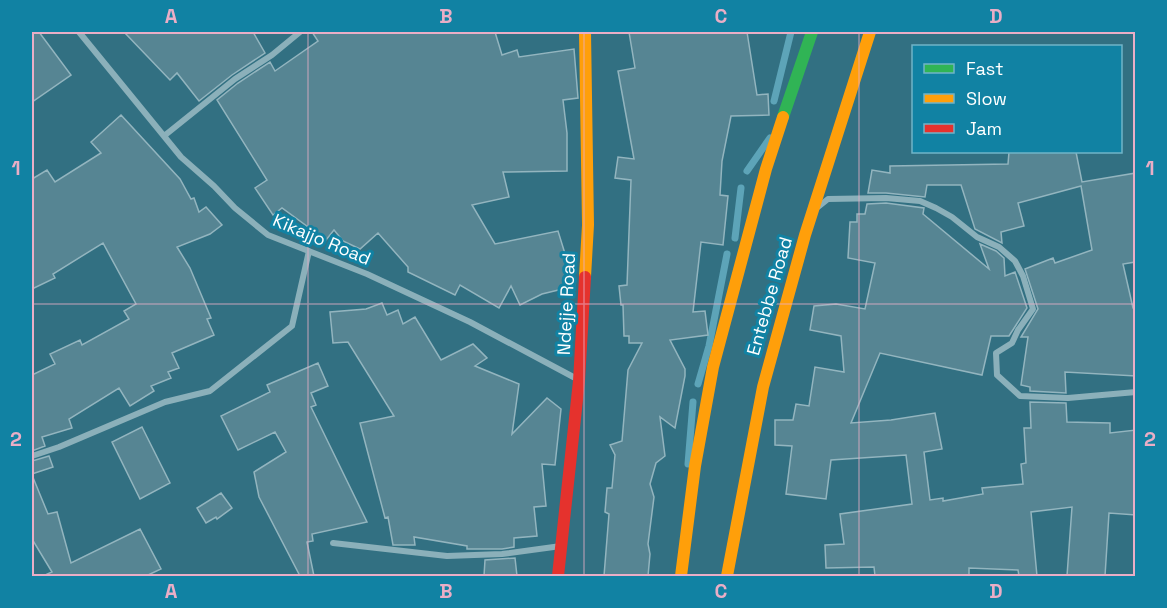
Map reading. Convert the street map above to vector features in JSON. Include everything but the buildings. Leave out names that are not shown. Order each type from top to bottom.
[{"type":"main road","name":"Ndejje Road","points":[[558,576],[579,381],[588,225],[585,32]]},
{"type":"main road","name":"Entebbe Road","points":[[681,576],[695,466],[713,367],[766,169],[812,32]]},
{"type":"main road","name":"Entebbe Road","points":[[727,576],[763,387],[812,212],[870,32]]},
{"type":"street","name":"Kikajjo Road","points":[[79,32],[181,157],[268,235],[367,274],[470,322],[579,381]]},
{"type":"street","points":[[164,136],[300,32]]},
{"type":"street","points":[[812,212],[828,199],[886,198],[920,201],[952,216],[977,237],[999,248],[1015,261],[1023,276],[1033,309],[1018,330],[1012,344],[996,353],[997,375],[1004,383],[1020,396],[1068,398],[1136,392]]},
{"type":"street","points":[[32,456],[59,447],[165,402],[210,391],[292,326],[309,251]]},
{"type":"street","points":[[333,543],[447,556],[502,554],[562,546]]},
{"type":"waterway","points":[[774,101],[791,32]]},
{"type":"waterway","points":[[747,171],[770,138]]},
{"type":"waterway","points":[[735,238],[741,188]]},
{"type":"waterway","points":[[698,384],[709,346],[727,254]]},
{"type":"waterway","points":[[688,464],[693,402]]},
{"type":"traffic: fast","points":[[783,117],[812,32]]},
{"type":"traffic: slow","points":[[585,32],[588,225],[585,277]]},
{"type":"traffic: slow","points":[[727,576],[763,387],[805,235],[870,32]]},
{"type":"traffic: slow","points":[[681,576],[695,466],[713,367],[766,169],[783,117]]},
{"type":"traffic: jam","points":[[558,576],[579,381],[585,277]]}]
